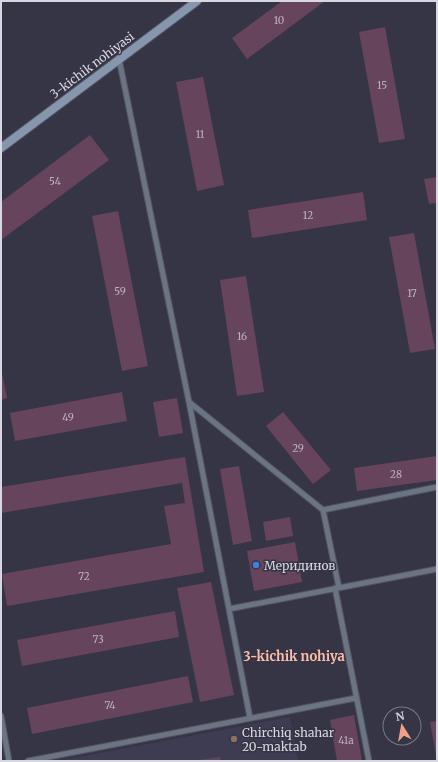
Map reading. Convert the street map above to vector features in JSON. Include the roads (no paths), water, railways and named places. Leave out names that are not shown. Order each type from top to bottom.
[{"type":"street","name":"3-kichik nohiyasi","points":[[1,148],[197,1]]},
{"type":"lane","points":[[119,59],[189,402],[250,718]]},
{"type":"lane","points":[[189,402],[323,510],[368,761]]},
{"type":"lane","points":[[323,510],[437,487]]},
{"type":"lane","points":[[229,609],[437,569]]},
{"type":"lane","points":[[28,761],[356,698]]},
{"type":"lane","points":[[1,716],[9,761]]},
{"type":"place","name":"Меридинов","points":[[256,565]]},
{"type":"place","name":"Chirchiq shahar 20-maktab","points":[[234,739]]},
{"type":"district","name":"3-kichik nohiya","points":[[294,656]]}]
